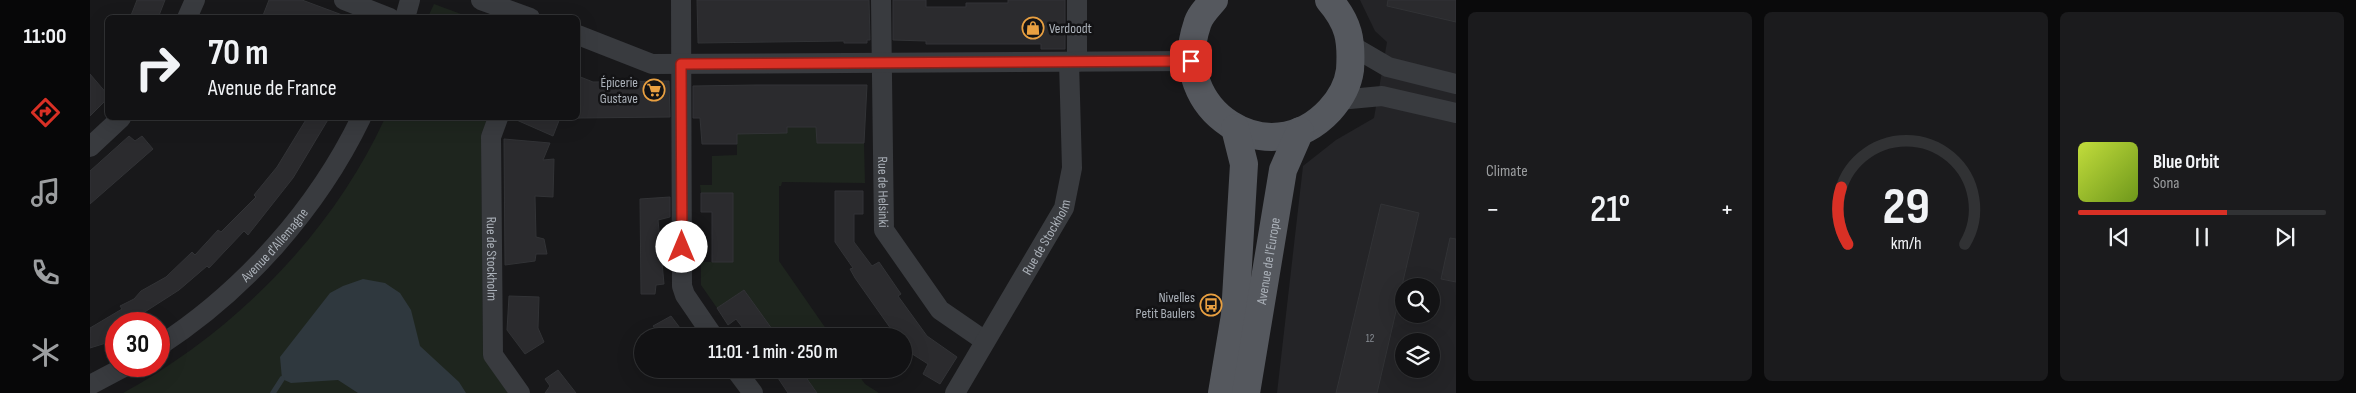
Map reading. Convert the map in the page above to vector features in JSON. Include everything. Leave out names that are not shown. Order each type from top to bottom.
[{"type":"main road","points":[[1214,0],[1197,24],[1191,61],[1196,87],[1212,111],[1235,128],[1264,135],[1278,136],[1300,131],[1322,119],[1338,100],[1349,78],[1352,46],[1348,31],[1338,11],[1329,0]]},
{"type":"main road","name":"Avenue de l'Europe","points":[[1222,393],[1235,315],[1244,164],[1235,128]]},
{"type":"main road","name":"Avenue de l'Europe","points":[[1246,393],[1283,170],[1300,131]]},
{"type":"street","points":[[188,15],[195,0]]},
{"type":"street","points":[[344,0],[382,15]]},
{"type":"street","points":[[406,15],[410,0]]},
{"type":"street","points":[[482,0],[522,15]]},
{"type":"street","points":[[681,0],[682,286],[685,295],[708,328]]},
{"type":"street","name":"Rue de Helsinki","points":[[881,0],[884,230],[940,310],[985,341]]},
{"type":"street","name":"Rue de Stockholm","points":[[955,393],[1064,208],[1072,168],[1073,62],[1077,0]]},
{"type":"street","points":[[580,36],[652,64],[1191,61]]},
{"type":"street","points":[[1352,46],[1388,67],[1456,84]]},
{"type":"street","points":[[1338,100],[1382,96],[1456,113]]},
{"type":"street","points":[[90,147],[119,120]]},
{"type":"street","name":"Avenue d'Allemagne","points":[[170,338],[224,297],[294,223],[324,182],[360,120]]},
{"type":"street","name":"Rue de Stockholm","points":[[497,120],[491,137],[493,355],[520,393]]},
{"type":"street","points":[[90,386],[106,377]]},
{"type":"street","points":[[742,378],[753,393]]},
{"type":"shaded area","points":[[1360,0],[1456,0],[1456,393],[1277,393],[1303,166],[1336,140],[1374,118],[1387,42],[1375,31]]},
{"type":"shaded area","points":[[434,4],[464,15],[429,15]]},
{"type":"shaded area","points":[[384,120],[487,120],[481,135],[483,357],[508,393],[123,393],[149,377],[170,377],[170,364],[203,341],[241,310],[276,276],[308,240],[337,201],[363,161]]},
{"type":"shaded area","points":[[816,120],[817,143],[864,143],[865,183],[782,182],[781,186],[779,186],[779,261],[825,328],[771,328],[744,290],[717,308],[701,285],[701,262],[733,262],[733,193],[701,193],[700,185],[712,185],[712,156],[737,155],[737,123],[760,133],[787,133],[787,127]]},
{"type":"shaded area","points":[[363,279],[385,283],[400,293],[411,310],[420,346],[459,382],[466,393],[358,393],[338,380],[291,383],[282,379],[280,357],[330,293]]},
{"type":"shaded area","points":[[806,378],[861,378],[865,384],[879,393],[817,393]]},
{"type":"building","points":[[137,0],[165,0],[159,15],[131,15]]},
{"type":"building","points":[[269,0],[302,0],[342,15],[263,15]]},
{"type":"building","points":[[697,0],[869,0],[870,40],[867,40],[867,43],[844,43],[844,41],[698,43]]},
{"type":"building","points":[[893,0],[926,0],[926,7],[966,7],[966,3],[1008,3],[1008,0],[1065,0],[1065,49],[1041,49],[1041,44],[926,44],[926,41],[893,40]]},
{"type":"building","points":[[1388,0],[1456,0],[1456,22],[1387,6]]},
{"type":"building","points":[[90,74],[105,92],[105,101],[90,116]]},
{"type":"building","points":[[580,77],[593,82],[669,81],[670,117],[580,118]]},
{"type":"building","points":[[867,85],[864,143],[817,143],[816,127],[787,127],[787,133],[737,134],[737,144],[702,144],[700,118],[693,118],[693,86]]},
{"type":"building","points":[[306,120],[328,120],[293,178],[248,235],[244,231],[209,268],[207,266],[179,290],[145,312],[117,312],[122,309],[120,306],[134,299],[141,291],[166,277],[192,252],[195,255],[218,230],[221,232],[256,197],[254,195],[277,167]]},
{"type":"building","points":[[517,120],[559,120],[553,136]]},
{"type":"building","points":[[129,136],[135,141],[142,136],[153,149],[90,204],[90,171]]},
{"type":"building","points":[[504,139],[550,143],[543,160],[554,159],[553,197],[535,196],[536,237],[544,239],[547,254],[536,254],[535,261],[505,265]]},
{"type":"building","points":[[835,191],[863,191],[863,214],[854,214],[854,242],[872,266],[879,262],[901,294],[898,296],[927,336],[957,357],[940,384],[923,374],[928,364],[912,354],[912,328],[890,328],[855,278],[850,269],[853,268],[835,242]]},
{"type":"building","points":[[701,193],[733,193],[733,262],[712,262],[712,212],[701,212]]},
{"type":"building","points":[[670,197],[670,217],[658,220],[664,284],[656,285],[655,294],[641,294],[640,199]]},
{"type":"building","points":[[1381,204],[1419,213],[1404,278],[1395,278],[1395,316],[1377,393],[1336,393]]},
{"type":"building","points":[[1450,238],[1456,239],[1456,282],[1441,279]]},
{"type":"building","points":[[744,290],[771,328],[743,328],[736,319],[728,325],[717,308]]},
{"type":"building","points":[[509,296],[539,297],[538,328],[544,342],[525,354],[507,330]]},
{"type":"building","points":[[671,316],[680,328],[655,328],[653,326]]},
{"type":"building","points":[[105,319],[105,343],[90,348],[90,328]]},
{"type":"building","points":[[558,370],[576,393],[545,393],[550,386],[545,379]]},
{"type":"building","points":[[778,378],[806,378],[817,393],[788,393]]},
{"type":"waterway","points":[[273,393],[282,379]]},
{"type":"place","name":"Verdoodt","points":[[1033,28]]},
{"type":"place","name":"Épicerie Gustave","points":[[654,90]]},
{"type":"place","name":"Nivelles Petit Baulers","points":[[1211,305]]},
{"type":"route","points":[[682,247],[681,64],[1191,61]]}]
